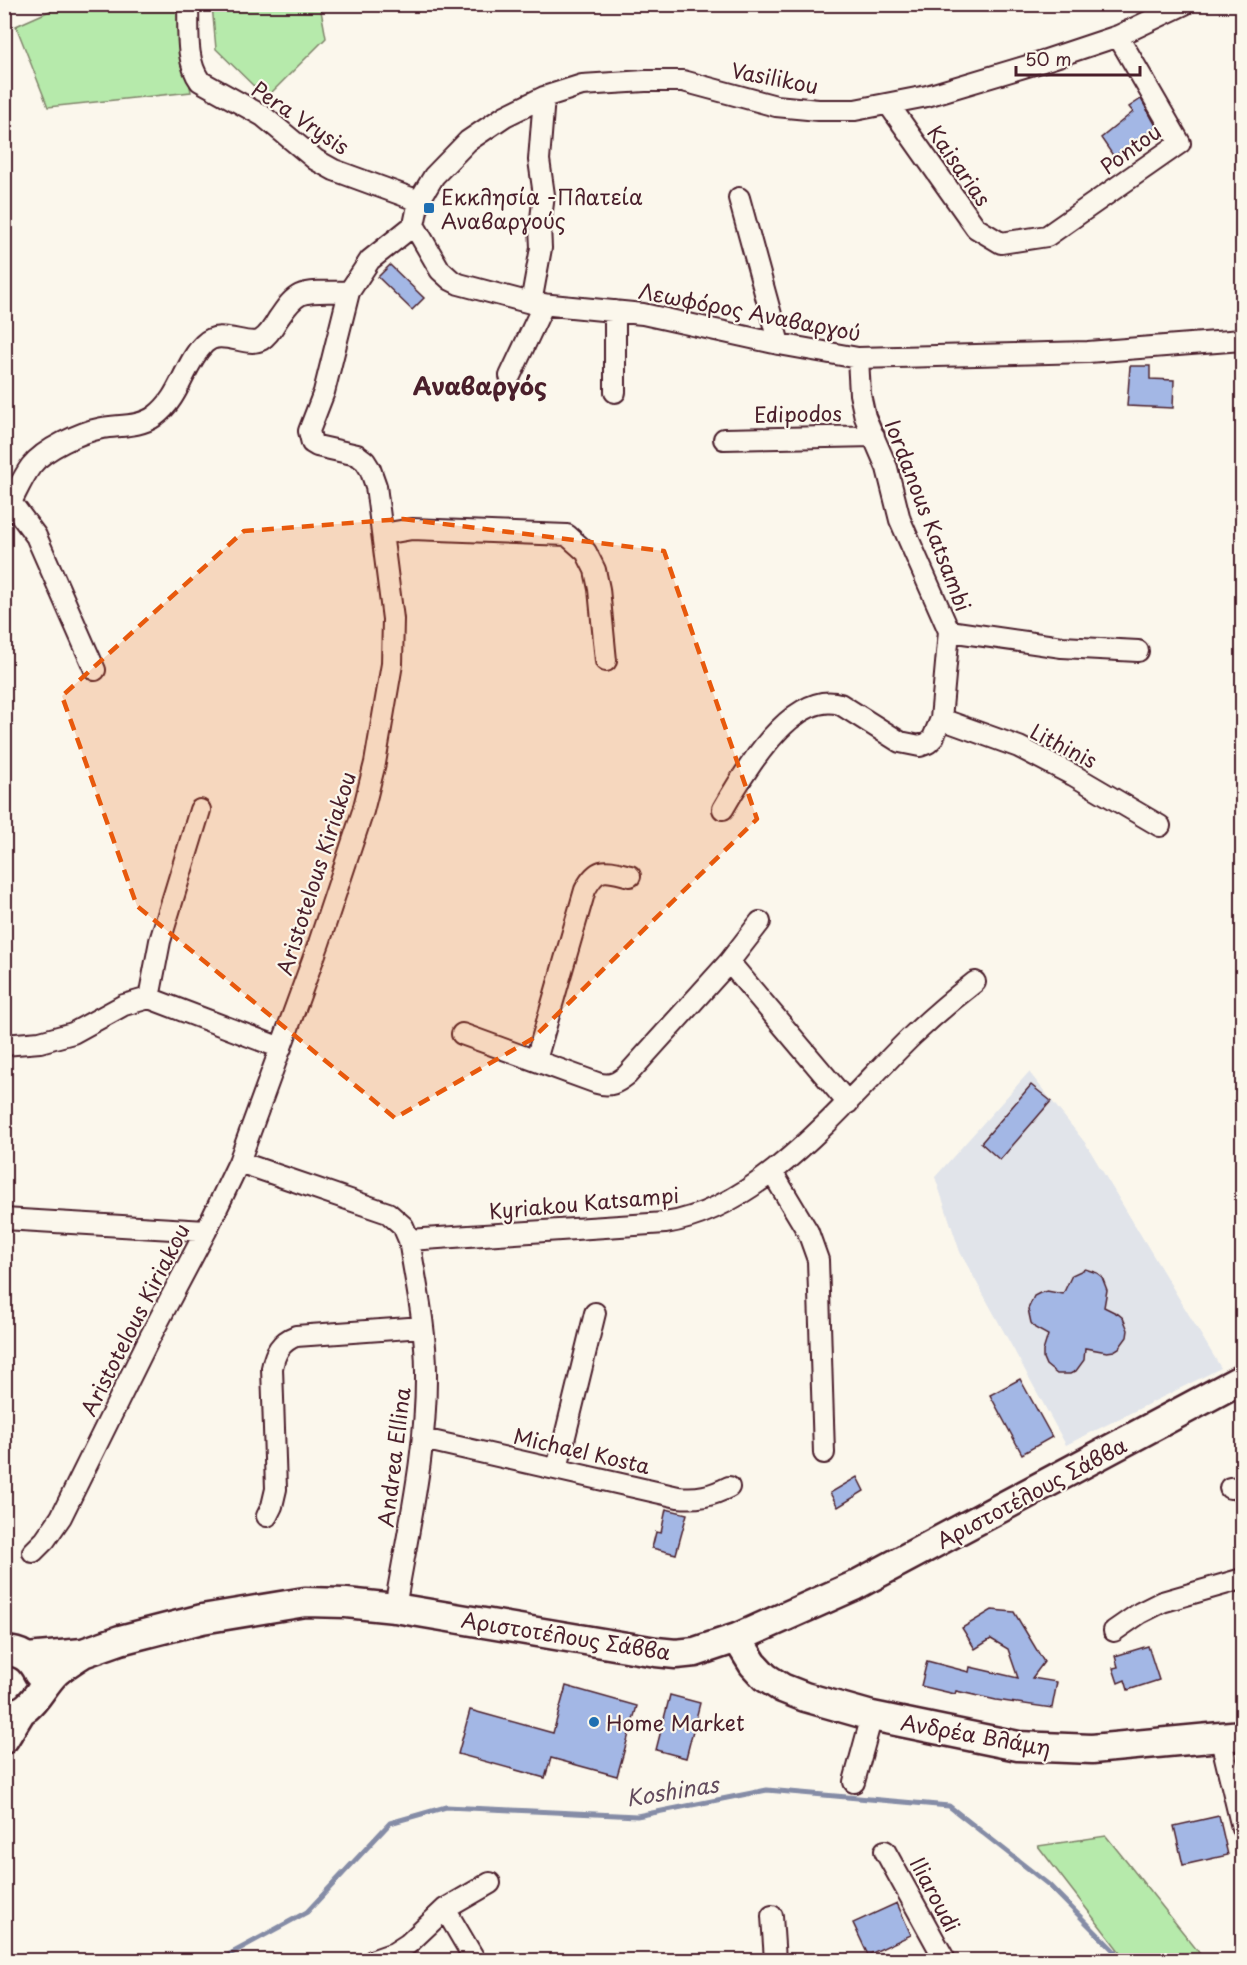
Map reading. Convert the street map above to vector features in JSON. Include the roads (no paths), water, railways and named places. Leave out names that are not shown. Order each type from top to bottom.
[{"type":"street","name":"Pera Vrysis","points":[[188,4],[191,61],[200,81],[263,116],[316,160],[333,170],[418,201]]},
{"type":"street","name":"Vasilikou","points":[[418,201],[434,176],[468,141],[505,116],[544,97],[582,85],[683,81],[776,106],[818,111],[855,110],[927,96],[1013,70],[1118,36],[1185,4]]},
{"type":"street","name":"Pontou","points":[[1001,243],[1047,236],[1180,143],[1118,36]]},
{"type":"street","points":[[510,376],[537,304],[541,248],[540,226],[544,195],[539,160],[544,97]]},
{"type":"street","name":"Kaisarias","points":[[888,105],[976,228],[1001,243]]},
{"type":"street","points":[[739,198],[779,344]]},
{"type":"street","points":[[414,225],[418,201]]},
{"type":"street","name":"Λεωφόρος Αναβαργού","points":[[414,225],[440,270],[451,280],[537,304],[643,314],[779,344],[858,358],[1088,352],[1242,340]]},
{"type":"street","name":"Aristotelous Kiriakou","points":[[33,1552],[45,1540],[61,1517],[239,1162],[319,943],[363,811],[375,763],[392,664],[393,619],[383,534],[376,486],[365,461],[357,455],[317,446],[309,437],[309,431],[324,392],[350,292],[359,274],[370,260],[414,225]]},
{"type":"street","points":[[7,510],[32,465],[51,450],[86,432],[141,423],[155,416],[177,390],[204,343],[231,337],[252,342],[259,341],[302,294],[350,292]]},
{"type":"street","points":[[615,311],[615,392]]},
{"type":"street","name":"Iordanous Katsambi","points":[[723,809],[742,774],[778,730],[812,706],[832,702],[840,704],[886,735],[910,745],[920,746],[933,738],[941,719],[949,632],[900,520],[887,468],[865,417],[860,394],[858,358]]},
{"type":"street","name":"Edipodos","points":[[724,439],[874,436]]},
{"type":"street","points":[[7,510],[16,509],[36,536],[95,670]]},
{"type":"street","points":[[383,534],[412,529],[567,535],[586,552],[595,570],[606,661]]},
{"type":"street","points":[[949,632],[1062,647],[1138,651]]},
{"type":"street","name":"Lithinis","points":[[941,719],[1019,747],[1073,775],[1160,826]]},
{"type":"street","points":[[149,998],[160,941],[200,810]]},
{"type":"street","points":[[536,1060],[585,890],[591,879],[600,871],[630,876]]},
{"type":"street","points":[[462,1034],[607,1086],[617,1083],[627,1075],[729,962],[760,922]]},
{"type":"street","points":[[729,962],[848,1103]]},
{"type":"street","name":"Kyriakou Katsampi","points":[[409,1240],[684,1220],[707,1213],[772,1172],[848,1103],[911,1037],[975,982]]},
{"type":"street","points":[[4,1045],[40,1042],[73,1033],[124,1005],[149,998],[281,1048]]},
{"type":"street","points":[[239,1162],[388,1213],[403,1226],[409,1240]]},
{"type":"street","points":[[772,1172],[808,1232],[818,1260],[824,1454]]},
{"type":"street","points":[[4,1219],[206,1231]]},
{"type":"street","name":"Andrea Ellina","points":[[395,1608],[423,1439],[427,1374],[423,1327],[409,1240]]},
{"type":"street","points":[[557,1469],[595,1313]]},
{"type":"street","points":[[267,1516],[276,1489],[272,1368],[274,1357],[280,1346],[296,1336],[423,1327]]},
{"type":"street","name":"Αριστοτέλους Σάββα","points":[[21,1708],[55,1673],[83,1653],[120,1640],[202,1619],[305,1602],[395,1608],[676,1654],[695,1652],[737,1638],[854,1586],[1242,1379]]},
{"type":"street","name":"Michael Kosta","points":[[423,1439],[678,1497],[711,1496],[729,1487]]},
{"type":"street","points":[[1114,1631],[1140,1613],[1162,1602],[1242,1579]]},
{"type":"street","name":"Ανδρέα Βλάμη","points":[[737,1638],[753,1664],[765,1677],[782,1688],[805,1697],[872,1716],[1018,1746],[1092,1749],[1231,1736]]},
{"type":"street","name":"Αριστοτέλους Σάββα","points":[[16,1654],[83,1653]]},
{"type":"street","name":"Αριστοτέλους Σάββα","points":[[16,1654],[38,1671],[40,1687],[21,1708]]},
{"type":"street","points":[[4,1739],[21,1708]]},
{"type":"street","points":[[854,1782],[872,1716]]},
{"type":"street","points":[[1231,1736],[1242,1828]]},
{"type":"street","name":"Iliaroudi","points":[[885,1851],[945,1960]]},
{"type":"street","points":[[375,1960],[394,1953],[408,1944],[445,1909],[490,1883]]},
{"type":"street","points":[[445,1909],[475,1960]]},
{"type":"street","points":[[772,1916],[775,1960]]},
{"type":"waterway","name":"Koshinas","points":[[219,1960],[307,1912],[390,1823],[446,1807],[637,1816],[767,1790],[949,1806],[1049,1885],[1123,1960]]},
{"type":"place","name":"Εκκλησία -Πλατεία Αναβαργούς","points":[[429,208]]},
{"type":"place","name":"Home Market","points":[[594,1722]]},
{"type":"district","name":"Αναβαργός","points":[[480,385]]}]
